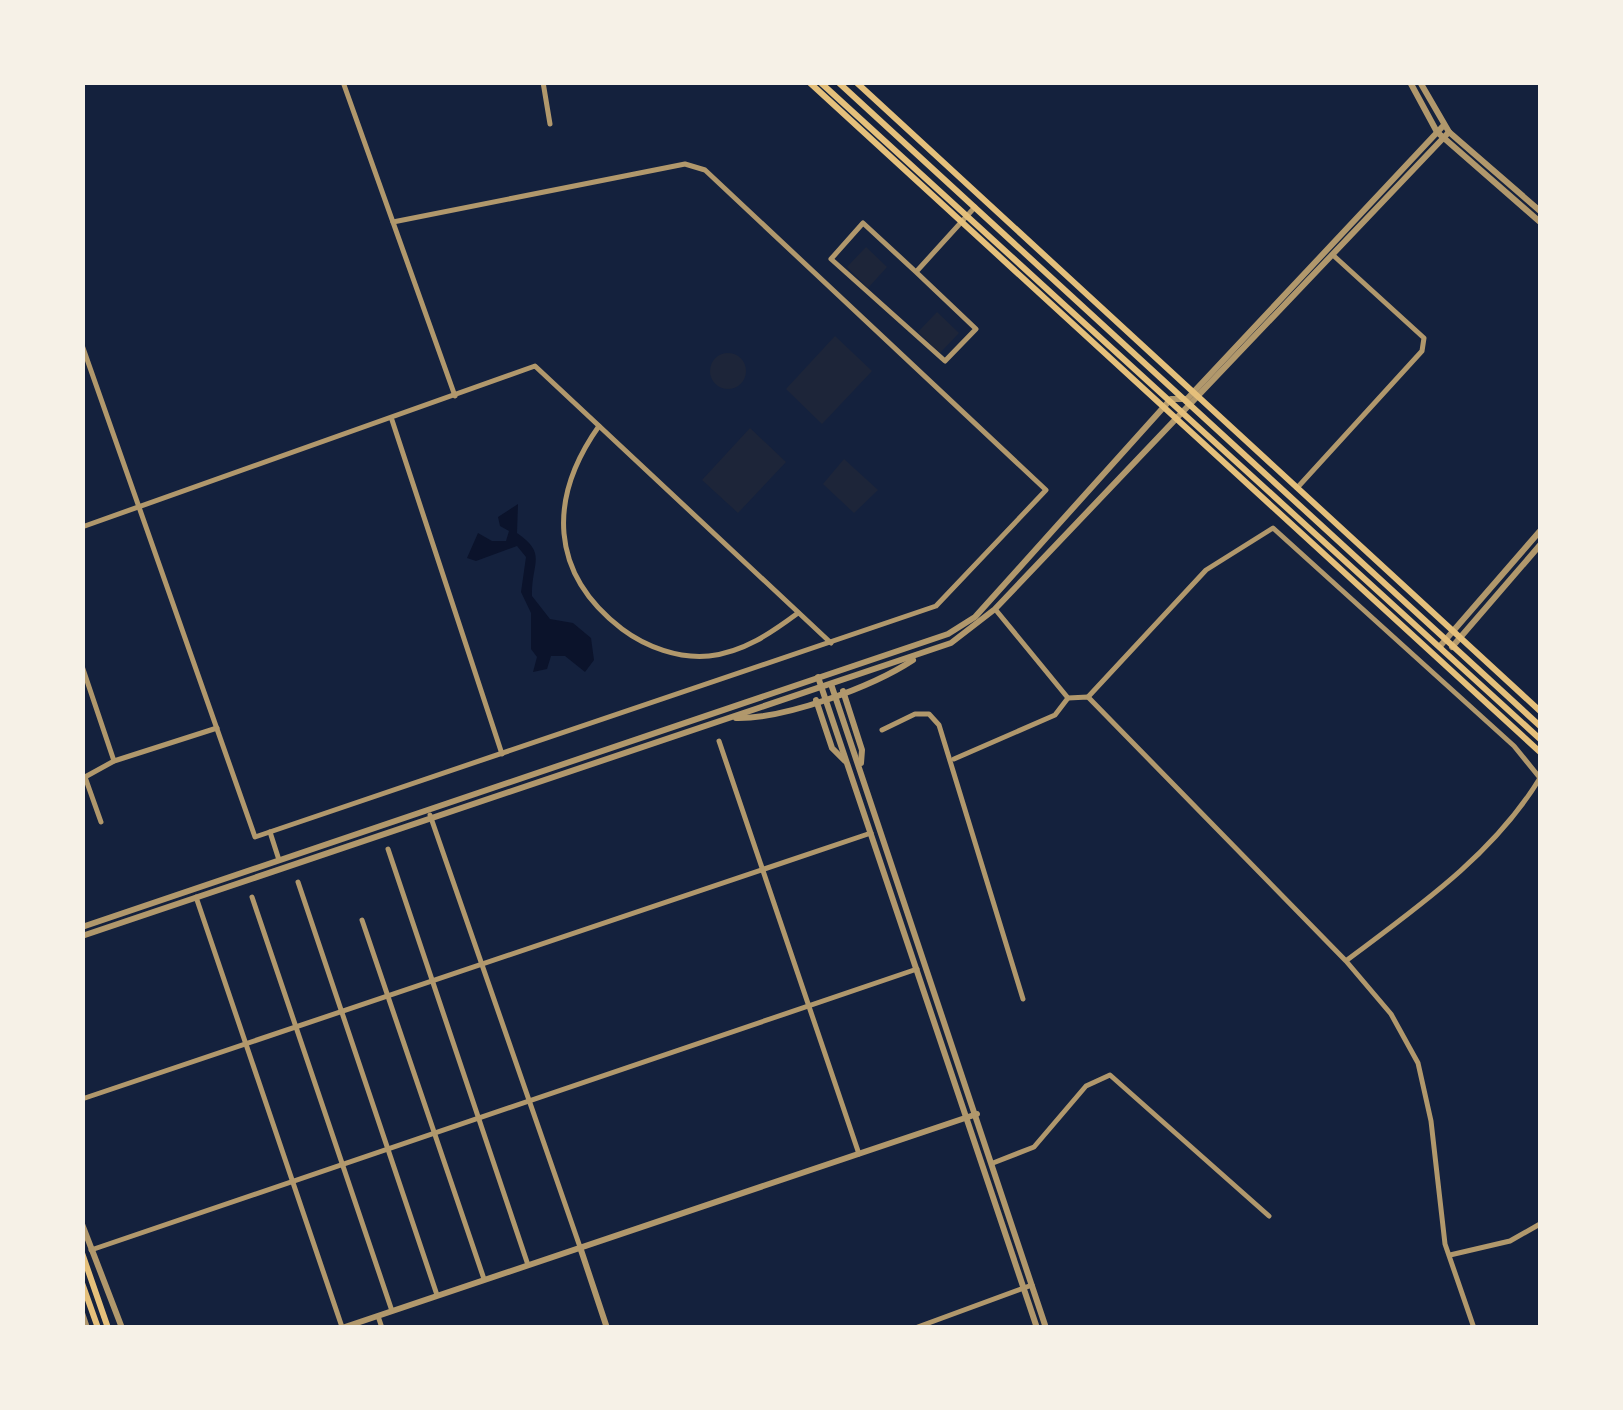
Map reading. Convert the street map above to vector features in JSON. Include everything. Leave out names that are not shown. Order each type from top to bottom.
[{"type":"main road","points":[[809,82],[1540,752]]},
{"type":"main road","points":[[820,82],[1190,402],[1444,642]]},
{"type":"main road","points":[[838,82],[1182,411],[1540,726]]},
{"type":"main road","points":[[856,82],[1540,712]]},
{"type":"main road","points":[[1451,648],[1540,738]]},
{"type":"main road","points":[[82,1253],[108,1328]]},
{"type":"main road","points":[[82,1283],[98,1328]]},
{"type":"street","points":[[343,82],[454,396]]},
{"type":"street","points":[[544,82],[550,124]]},
{"type":"street","points":[[1410,82],[1444,132],[1540,222]]},
{"type":"street","points":[[1420,82],[1444,132],[1540,211]]},
{"type":"street","points":[[84,931],[279,860],[730,718],[951,643],[995,609],[1444,132]]},
{"type":"street","points":[[1197,394],[1334,256],[1444,132]]},
{"type":"street","points":[[82,345],[255,837],[936,606],[1046,490],[705,170],[685,164],[393,222]]},
{"type":"street","points":[[916,272],[972,210]]},
{"type":"street","points":[[863,223],[916,272],[976,328],[944,361],[831,259],[863,223]]},
{"type":"street","points":[[1298,488],[1422,351],[1424,338],[1334,256]]},
{"type":"street","points":[[82,527],[534,366],[830,643]]},
{"type":"street","points":[[84,931],[196,897],[948,634],[975,617],[1171,399],[1190,402]]},
{"type":"street","points":[[392,418],[502,754]]},
{"type":"street","points":[[600,426],[574,465],[563,537],[574,574],[610,620],[645,644],[671,653],[706,657],[751,644],[798,613]]},
{"type":"street","points":[[953,759],[1054,715],[1068,698],[1088,697],[1206,570],[1273,528],[1514,746],[1540,778],[1522,808],[1451,881],[1346,960]]},
{"type":"street","points":[[1444,642],[1540,531]]},
{"type":"street","points":[[1451,648],[1540,544]]},
{"type":"street","points":[[995,609],[1068,698]]},
{"type":"street","points":[[730,718],[758,718],[834,694],[892,674],[922,654]]},
{"type":"street","points":[[82,666],[114,762]]},
{"type":"street","points":[[827,686],[828,674]]},
{"type":"street","points":[[818,677],[834,694],[977,1114],[1037,1328]]},
{"type":"street","points":[[834,694],[848,764],[871,833],[1028,1287],[1046,1328]]},
{"type":"street","points":[[1088,697],[1346,960],[1391,1014],[1418,1063],[1431,1121],[1449,1255],[1474,1328]]},
{"type":"street","points":[[816,700],[832,748],[848,764]]},
{"type":"street","points":[[882,730],[915,714],[929,714],[953,759],[1023,999]]},
{"type":"street","points":[[101,822],[86,777],[114,762],[216,728]]},
{"type":"street","points":[[719,741],[859,1154]]},
{"type":"street","points":[[429,814],[607,1328]]},
{"type":"street","points":[[270,832],[279,860]]},
{"type":"street","points":[[82,1099],[871,833]]},
{"type":"street","points":[[388,849],[528,1264]]},
{"type":"street","points":[[298,882],[437,1295]]},
{"type":"street","points":[[196,897],[342,1327],[977,1114]]},
{"type":"street","points":[[252,897],[392,1311]]},
{"type":"street","points":[[362,920],[484,1279]]},
{"type":"street","points":[[92,1250],[918,969]]},
{"type":"street","points":[[993,1163],[1034,1148],[1086,1086],[1110,1075],[1269,1216]]},
{"type":"street","points":[[82,1224],[122,1328]]},
{"type":"street","points":[[1449,1255],[1510,1241],[1540,1224]]},
{"type":"street","points":[[914,1328],[1028,1287]]},
{"type":"street","points":[[82,1313],[88,1328]]},
{"type":"street","points":[[378,1316],[382,1328]]},
{"type":"shaded area","points":[[866,247],[887,267],[868,288],[847,267]]},
{"type":"shaded area","points":[[937,312],[959,333],[940,353],[918,332]]},
{"type":"shaded area","points":[[835,336],[872,371],[822,424],[786,389]]},
{"type":"shaded area","points":[[728,353],[741,358],[746,371],[741,384],[728,389],[715,384],[710,371],[715,358]]},
{"type":"shaded area","points":[[750,428],[786,462],[738,513],[702,480]]},
{"type":"shaded area","points":[[844,459],[878,490],[854,513],[823,484]]},
{"type":"shaded area","points":[[518,504],[517,533],[535,553],[532,596],[550,619],[573,623],[591,638],[594,660],[585,672],[565,656],[551,656],[547,669],[533,672],[537,657],[531,649],[531,613],[521,592],[526,557],[517,546],[476,561],[467,558],[478,533],[492,541],[506,541],[509,531],[500,526],[498,517]]}]
